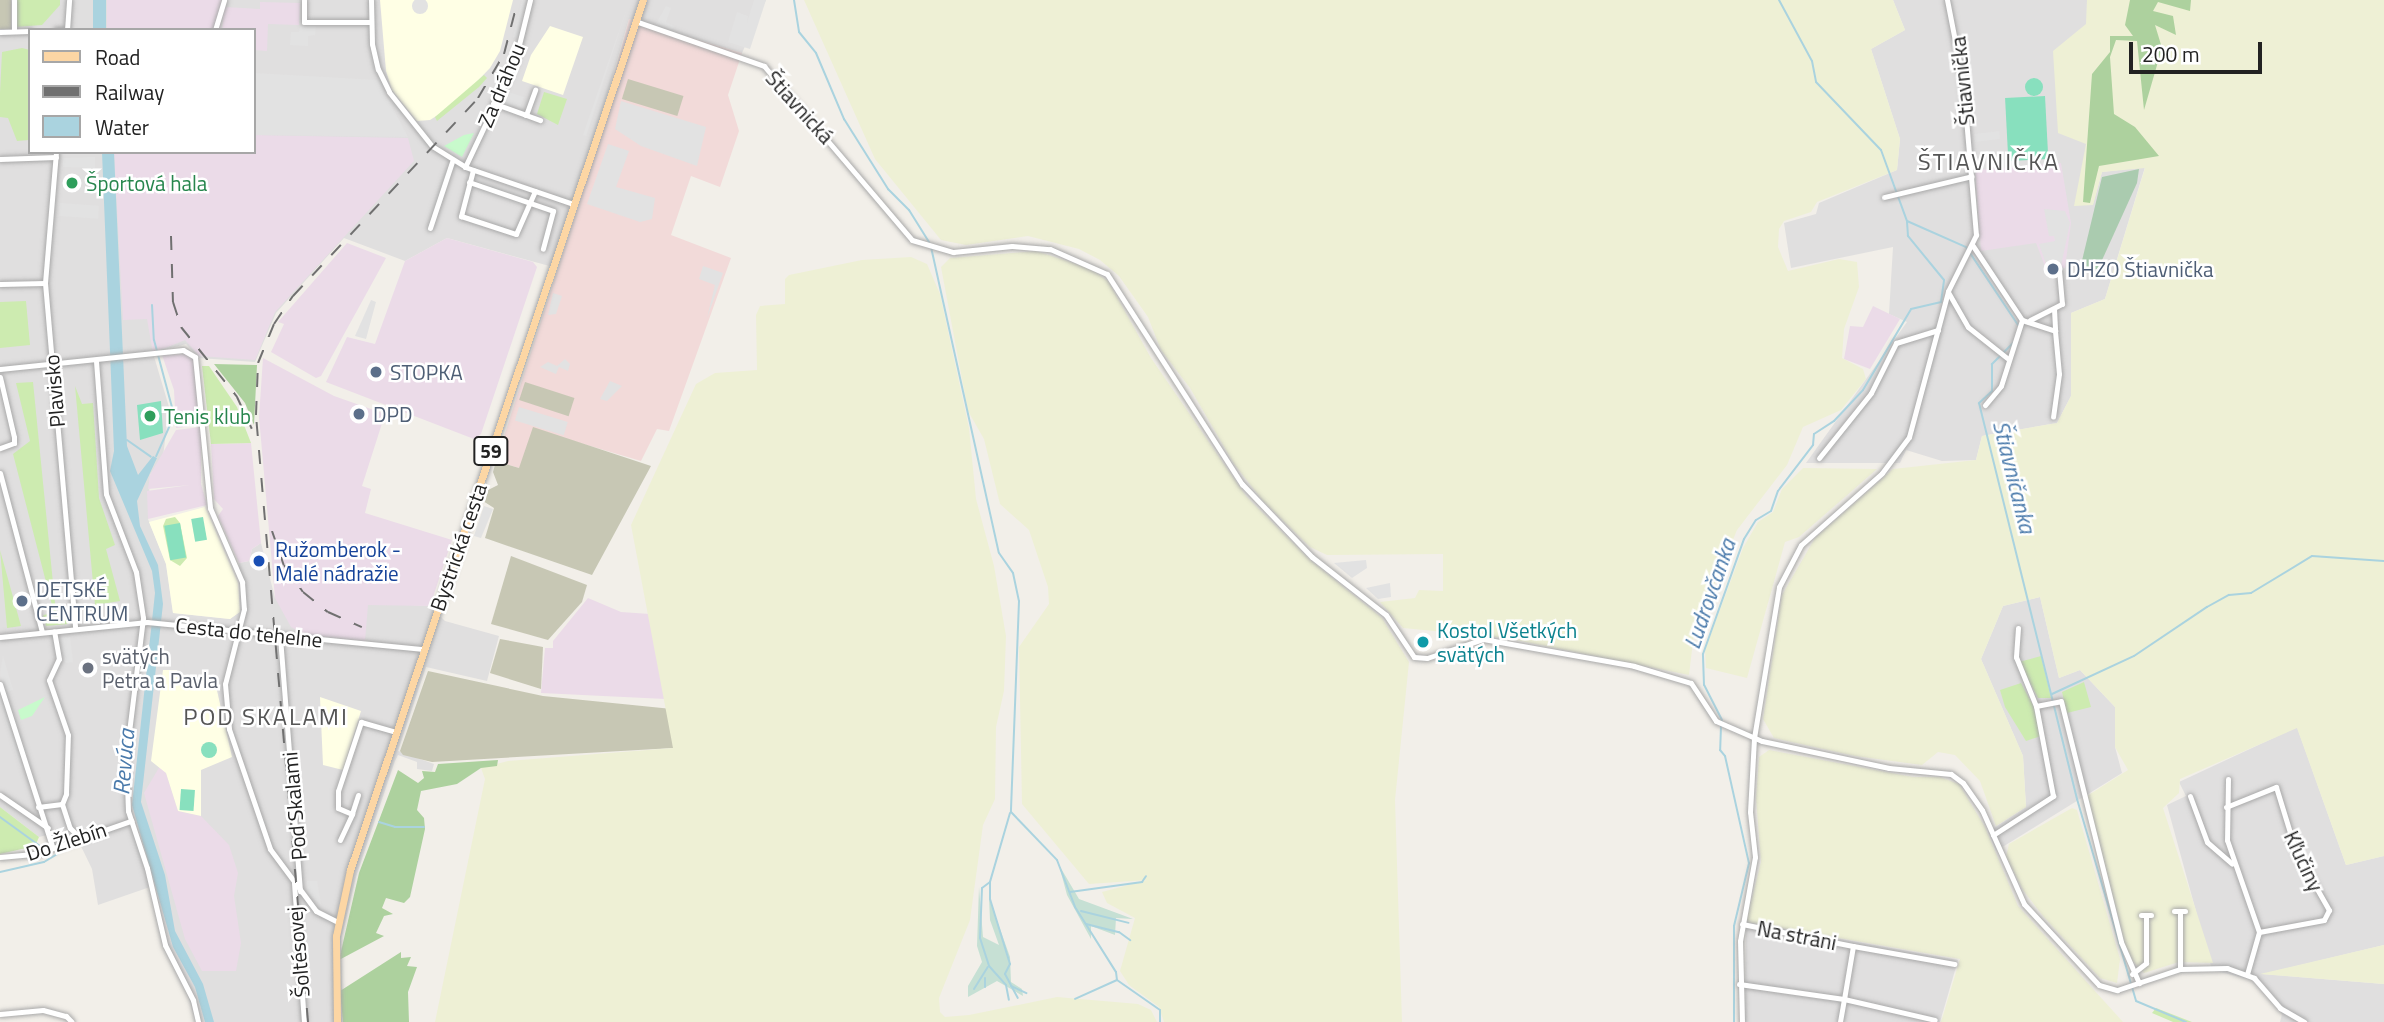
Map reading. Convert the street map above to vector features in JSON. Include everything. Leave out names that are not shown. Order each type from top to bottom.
[{"type":"main road","name":"Bystrická cesta","points":[[337,1022],[334,975],[338,922],[350,870],[643,0]]},
{"type":"street","points":[[14,0],[14,31]]},
{"type":"street","points":[[67,28],[69,0]]},
{"type":"street","points":[[216,28],[224,0]]},
{"type":"street","points":[[304,0],[304,22],[371,22]]},
{"type":"street","points":[[371,0],[372,44],[389,92],[428,142],[452,162],[573,204]]},
{"type":"street","name":"Za dráhou","points":[[465,167],[515,61],[530,0]]},
{"type":"street","name":"Štiavnička","points":[[1947,0],[1955,20],[1972,176],[1972,246]]},
{"type":"street","name":"Štiavnická","points":[[635,21],[764,66],[821,129],[900,230],[926,246],[953,251],[1031,246],[1072,254],[1107,274],[1242,484],[1312,557],[1386,615],[1414,657],[1427,658],[1483,639],[1594,658],[1688,682],[1722,725],[1754,738]]},
{"type":"street","points":[[0,32],[28,31]]},
{"type":"street","name":"Za dráhou","points":[[526,115],[535,90]]},
{"type":"street","name":"Za dráhou","points":[[493,103],[540,120]]},
{"type":"street","points":[[0,159],[56,155]]},
{"type":"street","name":"Plavisko","points":[[56,155],[46,283],[75,629]]},
{"type":"street","points":[[430,228],[452,162]]},
{"type":"street","points":[[473,170],[461,216],[516,234],[534,191]]},
{"type":"street","points":[[1884,197],[1972,176]]},
{"type":"street","points":[[469,182],[553,211],[542,249]]},
{"type":"street","points":[[1742,1022],[1739,985],[1742,924],[1755,857],[1750,812],[1754,738],[1774,609],[1787,567],[1801,545],[1882,473],[1898,455],[1917,417],[1948,291],[1972,246]]},
{"type":"street","points":[[1972,246],[2022,320],[2018,343],[2007,358],[2001,386],[1985,405]]},
{"type":"street","points":[[2031,320],[2062,304],[2059,269]]},
{"type":"street","points":[[0,284],[46,283]]},
{"type":"street","points":[[1948,291],[1968,327],[2007,358]]},
{"type":"street","points":[[2053,417],[2059,374],[2054,309]]},
{"type":"street","points":[[2022,320],[2031,320],[2055,331]]},
{"type":"street","points":[[1819,458],[1871,393],[1896,343],[1938,330]]},
{"type":"street","points":[[0,369],[125,359],[186,350],[197,362],[210,509],[242,582],[244,609],[225,684],[229,729],[265,838],[293,883],[316,911],[338,922]]},
{"type":"street","points":[[96,361],[106,494],[136,572],[145,622],[125,774],[131,821],[165,945],[193,1000],[198,1022]]},
{"type":"street","points":[[0,377],[15,437],[14,443],[0,448]]},
{"type":"street","points":[[0,473],[42,632]]},
{"type":"street","name":"Cesta do tehelne","points":[[0,637],[145,622],[424,649]]},
{"type":"street","points":[[1993,835],[2055,792],[2036,706],[2016,657],[2018,628]]},
{"type":"street","points":[[54,631],[58,659],[49,680],[68,735],[62,804],[70,828],[78,836]]},
{"type":"street","name":"Pod Skalami","points":[[280,637],[300,891]]},
{"type":"street","points":[[0,684],[52,846]]},
{"type":"street","points":[[2036,706],[2055,701],[2133,985]]},
{"type":"street","points":[[352,814],[338,808],[336,801],[361,722],[396,732]]},
{"type":"street","points":[[1754,738],[1889,768],[1951,775],[1972,795],[1993,835],[2014,886],[2030,911],[2099,985],[2113,990],[2179,969],[2213,967],[2247,974],[2280,1008],[2304,1022]]},
{"type":"street","points":[[2228,779],[2226,807],[2232,864],[2259,932],[2247,974]]},
{"type":"street","name":"Kľučiny","points":[[2226,807],[2276,787],[2296,852],[2329,910],[2324,920],[2259,932]]},
{"type":"street","points":[[0,795],[48,828]]},
{"type":"street","points":[[340,840],[358,795]]},
{"type":"street","points":[[2190,796],[2207,842],[2232,864]]},
{"type":"street","points":[[38,807],[62,804]]},
{"type":"street","name":"Do Žlebín","points":[[0,857],[36,854],[78,836],[131,821]]},
{"type":"street","name":"Šoltésovej","points":[[293,883],[304,1022]]},
{"type":"street","points":[[2179,911],[2179,969]]},
{"type":"street","points":[[2132,974],[2146,963],[2146,915]]},
{"type":"street","name":"Na stráni","points":[[1742,924],[1954,964]]},
{"type":"street","name":"Na stráni","points":[[1840,1022],[1853,946]]},
{"type":"street","points":[[1739,985],[1844,999],[1935,1020]]},
{"type":"street","points":[[0,1014],[43,1010],[66,1016],[72,1022]]},
{"type":"shaded area","points":[[416,-1],[424,-1],[428,9],[423,14],[417,14],[412,9]]},
{"type":"shaded area","points":[[0,0],[766,0],[742,53],[629,19],[557,268],[447,238],[405,261],[344,238],[276,313],[255,362],[199,358],[186,344],[153,353],[169,407],[163,457],[150,475],[148,519],[166,564],[173,613],[230,619],[239,612],[239,563],[249,561],[252,549],[261,543],[275,598],[430,606],[445,621],[499,636],[487,681],[426,667],[398,751],[434,764],[432,771],[417,769],[417,762],[398,755],[395,761],[356,877],[341,940],[343,1022],[196,1022],[187,993],[163,947],[150,887],[98,905],[92,869],[78,840],[55,847],[47,835],[39,837],[0,807]]},
{"type":"shaded area","points":[[0,0],[11,0],[11,29],[0,29]]},
{"type":"shaded area","points":[[107,0],[221,0],[221,28],[107,28]]},
{"type":"shaded area","points":[[380,0],[513,0],[500,51],[490,68],[455,104],[430,120],[417,121],[392,90],[386,71]]},
{"type":"shaded area","points":[[522,0],[526,0],[518,38],[513,37]]},
{"type":"shaded area","points":[[754,0],[766,0],[750,49],[728,42],[737,12],[748,16],[747,23]]},
{"type":"shaded area","points":[[804,0],[1893,0],[1905,30],[1871,49],[1900,139],[1897,170],[1817,202],[1811,212],[1784,221],[1779,229],[1778,247],[1788,271],[1839,259],[1857,262],[1859,287],[1844,329],[1842,358],[1863,369],[1866,379],[1841,410],[1803,427],[1787,465],[1737,530],[1694,633],[1689,675],[1506,638],[1403,628],[1380,602],[1415,598],[1419,590],[1443,591],[1443,554],[1327,555],[1310,547],[1263,501],[1234,464],[1190,388],[1161,350],[1148,317],[1119,276],[1100,260],[1079,249],[1028,236],[966,245],[941,240],[875,159]]},
{"type":"shaded area","points":[[1893,0],[2087,0],[2086,144],[2093,204],[2102,172],[2145,167],[2105,299],[2071,313],[2071,396],[2057,423],[1982,436],[1976,460],[1942,461],[1906,450],[1900,463],[1806,463],[1907,322],[1889,314],[1893,247],[1791,268],[1784,223],[1816,214],[1819,203],[1897,170],[1900,139],[1871,49],[1905,30]]},
{"type":"shaded area","points":[[2087,0],[2384,0],[2384,856],[2346,865],[2297,728],[2180,779],[2179,793],[2163,808],[2213,963],[2179,962],[2144,973],[2128,956],[2087,796],[2128,770],[2115,747],[2115,707],[2080,670],[2059,678],[2040,597],[2003,606],[1981,659],[2023,756],[2026,807],[1996,826],[1980,781],[1955,755],[1938,752],[1922,765],[1855,756],[1774,738],[1763,719],[1782,595],[1815,538],[1893,469],[1976,460],[1982,436],[2057,423],[2071,396],[2071,313],[2105,299],[2145,168],[2102,172],[2093,205],[2074,206],[2086,144],[2058,133],[2053,51],[2086,24]]},
{"type":"shaded area","points":[[260,2],[300,3],[299,25],[268,24],[267,51],[256,50],[256,28],[222,28],[224,7],[260,9]]},
{"type":"shaded area","points":[[666,6],[671,8],[666,22],[674,26],[672,30],[656,24]]},
{"type":"shaded area","points":[[626,11],[586,136],[583,135]]},
{"type":"shaded area","points":[[629,19],[742,53],[728,95],[739,131],[720,187],[691,176],[671,235],[731,258],[669,431],[657,429],[641,461],[570,440],[519,468],[496,461],[582,194]]},
{"type":"shaded area","points":[[300,26],[316,26],[315,35],[308,36],[308,46],[290,45],[291,32],[299,32]]},
{"type":"shaded area","points":[[550,26],[583,37],[563,95],[522,81],[531,55]]},
{"type":"shaded area","points":[[256,73],[378,80],[408,137],[256,135]]},
{"type":"shaded area","points":[[628,79],[683,96],[677,116],[622,99]]},
{"type":"shaded area","points":[[502,90],[524,97],[520,108],[508,105],[525,114],[496,104]]},
{"type":"shaded area","points":[[621,101],[706,127],[697,166],[641,146],[615,129]]},
{"type":"shaded area","points":[[1999,131],[2000,139],[1975,142],[1974,134]]},
{"type":"shaded area","points":[[256,135],[408,138],[414,161],[275,312],[255,360],[199,356],[185,340],[153,353],[147,319],[123,320],[114,154],[256,154]]},
{"type":"shaded area","points":[[608,144],[629,151],[616,187],[655,198],[652,219],[640,222],[587,204]]},
{"type":"shaded area","points":[[95,157],[95,168],[63,167],[63,158]]},
{"type":"shaded area","points":[[2061,163],[2071,223],[2065,268],[2046,269],[2036,243],[1981,251],[1975,170]]},
{"type":"shaded area","points":[[2139,169],[2137,183],[2098,269],[2080,269],[2102,177]]},
{"type":"shaded area","points":[[475,179],[528,197],[521,205],[472,189]]},
{"type":"shaded area","points":[[60,203],[99,206],[98,219],[59,216]]},
{"type":"shaded area","points":[[2044,209],[2065,211],[2070,223],[2061,266],[2047,267],[2039,244],[2055,241],[2054,236],[2049,236]]},
{"type":"shaded area","points":[[447,238],[533,262],[537,267],[481,434],[474,439],[326,382],[347,337],[375,344],[405,261]]},
{"type":"shaded area","points":[[347,243],[386,258],[321,376],[316,378],[271,352],[284,324],[278,322]]},
{"type":"shaded area","points":[[1036,251],[1089,268],[1108,281],[1151,358],[1246,496],[1310,560],[1382,618],[1409,662],[1395,800],[1402,1022],[1164,1022],[1159,1007],[1129,985],[1120,971],[1135,918],[1107,903],[1102,892],[1147,880],[1089,884],[1022,804],[1019,647],[1049,604],[1048,587],[1029,530],[1000,504],[984,439],[968,411],[941,267],[950,258]]},
{"type":"shaded area","points":[[911,257],[927,264],[940,294],[969,428],[976,499],[994,566],[1006,636],[1004,691],[996,727],[995,799],[983,825],[970,920],[939,998],[940,1012],[945,1017],[969,1015],[1057,997],[1138,1004],[1151,1010],[1157,1022],[435,1022],[485,779],[481,768],[508,761],[673,748],[631,525],[696,384],[715,373],[757,370],[756,315],[760,306],[785,304],[785,279],[789,275],[862,260]]},
{"type":"shaded area","points":[[703,266],[723,273],[707,318],[715,285],[699,279]]},
{"type":"shaded area","points":[[553,293],[562,296],[556,314],[548,315]]},
{"type":"shaded area","points":[[371,300],[376,302],[366,339],[355,336]]},
{"type":"shaded area","points":[[1873,306],[1900,319],[1870,369],[1844,359],[1850,326],[1863,327]]},
{"type":"shaded area","points":[[188,354],[193,358],[201,425],[176,428],[174,390],[162,355]]},
{"type":"shaded area","points":[[263,358],[334,396],[385,414],[362,486],[371,489],[365,513],[452,540],[430,606],[368,605],[365,641],[305,635],[291,627],[275,598],[259,417]]},
{"type":"shaded area","points":[[565,359],[570,364],[568,371],[559,367],[556,374],[540,367],[548,362],[557,366]]},
{"type":"shaded area","points":[[610,381],[622,386],[607,401],[600,399]]},
{"type":"shaded area","points":[[525,382],[574,398],[569,416],[519,400]]},
{"type":"shaded area","points":[[519,407],[568,422],[564,435],[515,420]]},
{"type":"shaded area","points":[[201,427],[201,484],[207,505],[148,519],[147,491],[190,485],[148,489],[150,475],[176,430]]},
{"type":"shaded area","points":[[533,427],[651,466],[592,575],[485,538],[494,508],[483,501],[486,491],[498,485],[493,472],[496,461],[519,468]]},
{"type":"shaded area","points":[[251,443],[261,543],[252,549],[249,561],[239,563],[218,516],[223,509],[214,499],[211,444]]},
{"type":"shaded area","points":[[1803,468],[1877,469],[1799,537],[1785,542],[1747,678],[1706,668],[1705,650],[1743,548],[1758,522],[1773,512],[1782,489]]},
{"type":"shaded area","points":[[484,506],[493,509],[481,538],[474,536]]},
{"type":"shaded area","points":[[205,507],[238,583],[240,612],[230,619],[173,613],[166,564],[149,522]]},
{"type":"shaded area","points":[[511,556],[587,585],[582,602],[548,640],[491,624]]},
{"type":"shaded area","points":[[1366,560],[1367,568],[1352,578],[1334,563]]},
{"type":"shaded area","points":[[1390,583],[1391,597],[1378,599],[1366,588]]},
{"type":"shaded area","points":[[2040,597],[2059,678],[2080,670],[2115,707],[2115,747],[2122,773],[1996,851],[1988,832],[2026,807],[2023,756],[1981,659],[2003,606]]},
{"type":"shaded area","points":[[588,598],[621,612],[707,618],[707,701],[541,693],[545,648],[553,648],[553,641]]},
{"type":"shaded area","points":[[70,637],[73,662],[65,663],[59,638]]},
{"type":"shaded area","points":[[500,639],[543,647],[541,689],[490,673]]},
{"type":"shaded area","points":[[3,656],[13,690],[5,692],[0,674]]},
{"type":"shaded area","points":[[163,670],[177,670],[181,687],[216,686],[232,757],[201,770],[201,816],[178,811],[166,773],[151,761]]},
{"type":"shaded area","points":[[428,671],[543,696],[672,709],[673,748],[432,762],[403,755],[400,751]]},
{"type":"shaded area","points":[[0,694],[23,767],[20,768],[0,703]]},
{"type":"shaded area","points":[[320,697],[361,711],[343,770],[323,765]]},
{"type":"shaded area","points":[[2297,727],[2346,865],[2384,856],[2384,945],[2263,974],[2384,984],[2384,1022],[2280,1022],[2282,1014],[2252,980],[2212,970],[2167,805],[2186,796],[2179,782]]},
{"type":"shaded area","points":[[1769,750],[1913,777],[1940,777],[1959,784],[1985,827],[2018,906],[2123,1022],[1941,1022],[1960,959],[1746,922],[1761,862],[1756,798],[1759,757]]},
{"type":"shaded area","points":[[160,766],[166,773],[178,811],[201,816],[229,845],[238,873],[234,896],[241,943],[236,971],[202,971],[185,939],[144,793]]},
{"type":"shaded area","points":[[2072,808],[2077,810],[2120,959],[2117,983],[2100,978],[2043,916],[2023,890],[2006,857],[2009,844]]},
{"type":"shaded area","points":[[1059,865],[1079,899],[1133,919],[1116,918],[1115,935],[1091,926],[1091,939],[1067,895]]},
{"type":"shaded area","points":[[307,881],[317,881],[321,905],[306,892]]},
{"type":"shaded area","points":[[979,887],[983,937],[999,945],[990,920],[989,898],[1010,957],[1011,982],[1022,989],[1023,996],[997,981],[968,997],[968,986],[982,962],[977,946]]},
{"type":"shaded area","points":[[1746,922],[1958,960],[1940,1022],[1745,1022]]},
{"type":"shaded area","points":[[2384,945],[2384,984],[2260,974]]},
{"type":"green space","points":[[16,0],[60,0],[60,5],[42,25],[16,27]]},
{"type":"green space","points":[[2130,0],[2191,0],[2190,11],[2158,2],[2153,11],[2173,16],[2176,35],[2155,25],[2162,48],[2144,110],[2137,41],[2116,40],[2110,57],[2114,114],[2135,127],[2159,156],[2099,166],[2090,203],[2083,202],[2092,74],[2110,52],[2110,36],[2133,36],[2125,25]]},
{"type":"green space","points":[[28,50],[28,140],[17,141],[8,118],[0,117],[2,52]]},
{"type":"green space","points":[[484,75],[487,78],[479,87],[437,121],[435,117]]},
{"type":"green space","points":[[2034,78],[2040,81],[2043,87],[2040,93],[2034,96],[2028,93],[2025,87],[2028,81]]},
{"type":"green space","points":[[544,92],[567,99],[558,125],[537,114]]},
{"type":"green space","points":[[2045,96],[2048,159],[2008,161],[2005,98]]},
{"type":"green space","points":[[474,133],[462,157],[444,146],[464,135]]},
{"type":"green space","points":[[26,301],[30,345],[0,348],[0,302]]},
{"type":"green space","points":[[214,364],[257,365],[254,425],[245,403]]},
{"type":"green space","points":[[202,366],[209,366],[237,407],[251,443],[211,444]]},
{"type":"green space","points":[[33,382],[56,613],[67,612],[68,624],[46,626],[43,615],[54,613],[13,454],[30,441],[16,383]]},
{"type":"green space","points":[[75,386],[82,404],[93,403],[99,498],[115,545],[106,549],[120,601],[95,605]]},
{"type":"green space","name":"Tenis klub","points":[[161,401],[163,433],[140,440],[137,405]]},
{"type":"green space","points":[[175,517],[180,523],[187,558],[180,566],[170,560],[163,526],[166,519]]},
{"type":"green space","points":[[203,517],[207,540],[195,542],[191,519]]},
{"type":"green space","points":[[180,523],[186,557],[170,560],[164,526]]},
{"type":"green space","points":[[0,550],[21,626],[7,628]]},
{"type":"green space","points":[[2041,656],[2051,698],[2038,698],[2019,662]]},
{"type":"green space","points":[[2084,682],[2091,707],[2067,713],[2062,692]]},
{"type":"green space","points":[[2021,683],[2033,705],[2041,736],[2026,741],[2005,707],[2000,690]]},
{"type":"green space","points":[[45,697],[32,716],[21,720],[18,710]]},
{"type":"green space","points":[[209,742],[215,744],[215,756],[209,758],[203,756],[201,750],[203,744]]},
{"type":"green space","points":[[498,760],[497,766],[481,768],[457,784],[421,791],[417,810],[424,818],[425,829],[410,897],[404,903],[386,898],[382,908],[393,914],[384,916],[376,933],[384,936],[339,960],[359,873],[398,770],[418,783],[424,778],[422,771],[435,772],[438,764]]},
{"type":"green space","points":[[181,789],[195,790],[194,811],[180,810]]},
{"type":"green space","points":[[0,807],[39,837],[35,846],[0,854]]},
{"type":"green space","points":[[401,952],[401,958],[411,957],[407,966],[417,967],[408,992],[409,1022],[343,1022],[340,991]]},
{"type":"green space","points":[[2156,1008],[2192,1022],[2173,1022],[2152,1013]]},
{"type":"water","points":[[93,0],[106,0],[106,28],[93,28]]},
{"type":"water","points":[[102,154],[114,154],[127,446],[138,475],[153,456],[157,458],[137,501],[140,526],[158,565],[163,604],[141,802],[165,875],[175,931],[203,984],[214,1022],[205,1022],[195,987],[173,947],[132,805],[155,593],[152,571],[110,471],[114,451]]},
{"type":"waterway","points":[[794,0],[799,32],[816,53],[844,119],[888,189],[909,210],[929,242]]},
{"type":"waterway","name":"Štiavničanka","points":[[1779,0],[1812,61],[1816,82],[1881,150],[1907,221],[1966,247],[2018,325]]},
{"type":"waterway","name":"Ludrovčanka","points":[[1722,720],[1704,685],[1703,654],[1744,539],[1756,520],[1771,511],[1778,491],[1813,445],[1814,434],[1834,421],[1863,390],[1911,309],[1941,302],[1944,280],[1908,236],[1907,222]]},
{"type":"waterway","points":[[931,247],[999,553],[1013,573],[1019,601],[1011,812],[1057,860],[1075,907],[1116,972],[1117,980],[1075,999]]},
{"type":"waterway","name":"Revúca","points":[[152,305],[154,340],[172,407],[170,425],[156,456]]},
{"type":"waterway","name":"Štiavničanka","points":[[2013,343],[1992,364],[1992,391],[1979,403],[2077,799],[2136,1001],[2186,1022]]},
{"type":"waterway","points":[[127,440],[151,457]]},
{"type":"waterway","points":[[2052,694],[2134,656],[2207,607],[2229,595],[2251,593],[2312,556],[2384,561]]},
{"type":"waterway","name":"Ludrovčanka","points":[[1721,726],[1720,750],[1725,756],[1749,863],[1734,926],[1734,1022]]},
{"type":"waterway","points":[[1010,813],[990,882],[990,899],[1010,964],[1005,974],[1018,998]]},
{"type":"waterway","points":[[0,817],[44,849]]},
{"type":"waterway","points":[[379,822],[395,827],[424,827]]},
{"type":"waterway","points":[[0,872],[44,862],[64,850]]},
{"type":"waterway","points":[[1070,892],[1142,882],[1146,876]]},
{"type":"waterway","points":[[990,882],[982,888],[980,938],[989,966],[1006,985],[1009,1000]]},
{"type":"waterway","points":[[1081,911],[1129,923]]},
{"type":"waterway","points":[[1086,924],[1119,932],[1130,940]]},
{"type":"waterway","points":[[974,989],[988,967]]},
{"type":"waterway","points":[[985,978],[985,987]]},
{"type":"waterway","points":[[1117,980],[1160,1010],[1160,1022]]},
{"type":"waterway","points":[[1011,986],[1026,993]]},
{"type":"railway","points":[[308,1022],[256,415],[258,363],[274,324],[293,296],[478,98],[504,54],[518,0]]},
{"type":"railway","points":[[171,236],[173,302],[181,327],[237,397],[252,429]]},
{"type":"railway","points":[[272,531],[284,565],[303,592],[328,612],[362,627]]},
{"type":"place","name":"Športová hala","points":[[72,183]]},
{"type":"place","name":"DHZO Štiavnička","points":[[2053,269]]},
{"type":"place","name":"STOPKA","points":[[376,372]]},
{"type":"place","name":"DPD","points":[[359,414]]},
{"type":"place","name":"Tenis klub","points":[[150,416]]},
{"type":"place","name":"Ružomberok - Malé nádražie","points":[[259,561]]},
{"type":"place","name":"DETSKÉ CENTRUM","points":[[22,601]]},
{"type":"place","name":"Kostol Všetkých svätých","points":[[1423,642]]},
{"type":"place","name":"svätých Petra a Pavla","points":[[88,668]]},
{"type":"district","name":"ŠTIAVNIČKA","points":[[1989,162]]},
{"type":"district","name":"POD SKALAMI","points":[[266,717]]}]
